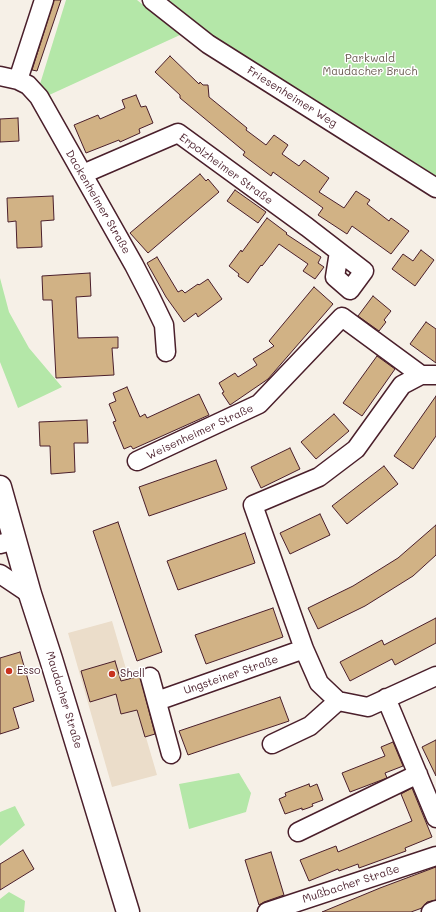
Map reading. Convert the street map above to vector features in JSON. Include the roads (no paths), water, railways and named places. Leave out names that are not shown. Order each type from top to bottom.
[{"type":"main road","name":"Maudacher Straße","points":[[0,487],[7,542],[30,594],[128,912]]},
{"type":"street","points":[[18,80],[44,0]]},
{"type":"street","name":"Friesenheimer Weg","points":[[152,0],[208,44],[436,188]]},
{"type":"street","name":"Dackenheimer Straße","points":[[0,76],[18,80],[28,85],[39,97],[134,265],[164,325],[166,352]]},
{"type":"street","name":"Erpolzheimer Straße","points":[[83,174],[178,133],[339,252]]},
{"type":"street","name":"Weisenheimer Straße","points":[[137,461],[224,422],[259,404],[342,316],[429,375]]},
{"type":"street","points":[[429,375],[402,385],[356,450],[319,477],[252,505],[304,649],[319,683],[338,701],[368,707],[436,676]]},
{"type":"street","points":[[0,574],[30,594]]},
{"type":"street","name":"Ungsteiner Straße","points":[[157,701],[304,649]]},
{"type":"street","points":[[150,677],[171,754]]},
{"type":"street","points":[[386,698],[425,777],[436,818]]},
{"type":"street","points":[[272,744],[310,726],[338,701]]},
{"type":"street","points":[[298,832],[425,777]]},
{"type":"street","name":"Mußbacher Straße","points":[[267,912],[436,856]]},
{"type":"street","points":[[431,912],[436,910]]},
{"type":"place","name":"Esso","points":[[9,671]]},
{"type":"place","name":"Shell","points":[[112,674]]},
{"type":"park label","name":"Parkwald Maudacher Bruch","points":[[370,65]]}]
